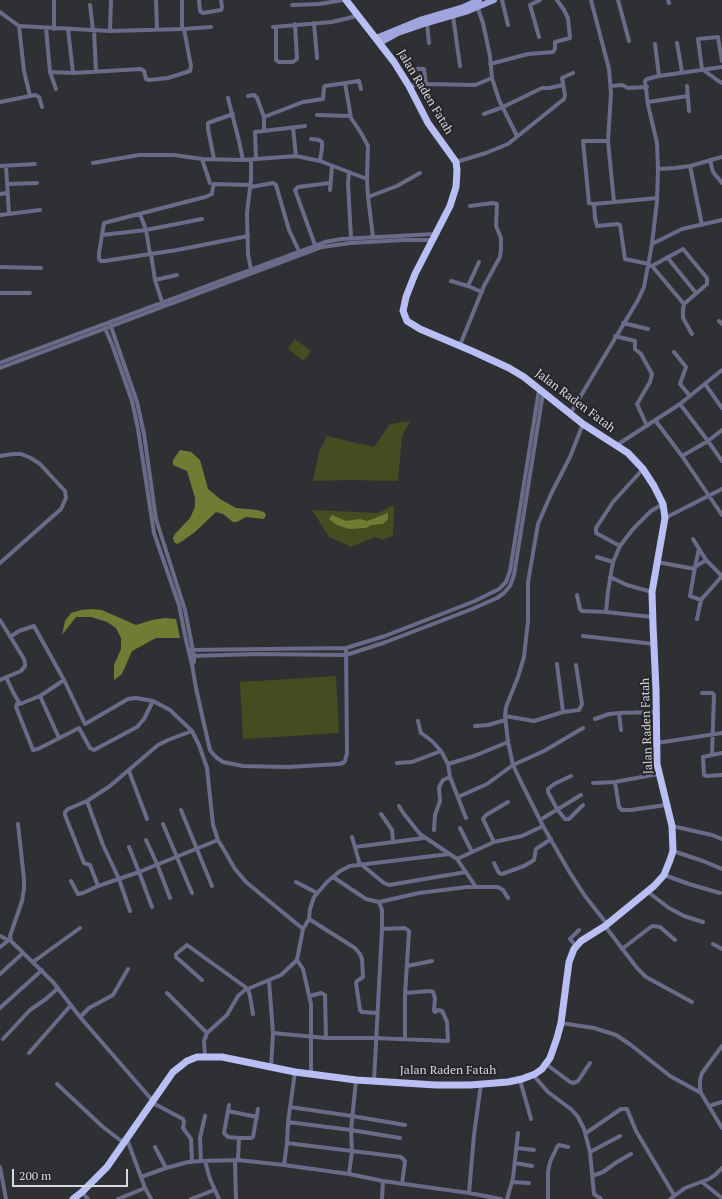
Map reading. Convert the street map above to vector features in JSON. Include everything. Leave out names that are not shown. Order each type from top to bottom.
[{"type":"highway","name":"Jalan Raden Fatah","points":[[73,1199],[107,1167],[152,1101],[176,1069],[192,1059],[206,1056],[222,1056],[295,1072],[374,1082],[436,1085],[481,1084],[520,1080],[533,1075],[546,1064],[555,1046],[561,1023],[569,962],[576,946],[585,938],[606,925],[648,892],[664,874],[670,860],[673,838],[672,826],[658,774],[656,751],[656,690],[652,617],[652,592],[665,518],[663,504],[652,482],[643,469],[628,453],[569,414],[524,377],[509,368],[460,345],[416,327],[407,321],[403,311],[411,282],[454,195],[457,170],[456,162],[428,122],[409,86],[394,62],[378,40],[344,0]]},
{"type":"main road","points":[[378,40],[420,20],[477,2],[494,0]]},
{"type":"main road","points":[[378,40],[427,23],[453,16],[477,2]]},
{"type":"street","points":[[54,0],[54,29]]},
{"type":"street","points":[[110,31],[111,0]]},
{"type":"street","points":[[156,0],[157,30]]},
{"type":"street","points":[[50,72],[72,73],[141,69],[144,71],[146,79],[149,80],[168,78],[189,72],[191,66],[183,29],[182,0]]},
{"type":"street","points":[[199,0],[200,11],[203,13],[221,10],[221,0]]},
{"type":"street","points":[[292,5],[318,4],[344,0]]},
{"type":"street","points":[[502,0],[508,25]]},
{"type":"street","points":[[539,37],[530,5],[540,0]]},
{"type":"street","points":[[490,64],[528,54],[553,52],[555,49],[555,42],[570,38],[568,18],[557,0]]},
{"type":"street","points":[[591,0],[609,68],[611,86],[608,141],[614,202]]},
{"type":"street","points":[[618,0],[629,41]]},
{"type":"street","points":[[477,2],[483,23],[492,78],[499,100],[517,136]]},
{"type":"street","points":[[90,5],[94,30],[96,72]]},
{"type":"street","points":[[0,12],[19,26],[54,29],[110,31],[211,27]]},
{"type":"street","points":[[295,24],[297,59],[293,62],[278,62],[276,60],[275,27],[295,24],[332,22],[357,16]]},
{"type":"street","points":[[453,16],[460,66]]},
{"type":"street","points":[[314,23],[317,58]]},
{"type":"street","points":[[427,23],[429,43]]},
{"type":"street","points":[[19,26],[24,71],[30,96]]},
{"type":"street","points":[[46,28],[50,72],[56,89]]},
{"type":"street","points":[[68,29],[72,73]]},
{"type":"street","points":[[722,61],[718,37],[698,39],[702,69],[722,83]]},
{"type":"street","points":[[677,43],[682,72]]},
{"type":"street","points":[[655,44],[659,76]]},
{"type":"street","points":[[569,414],[641,293],[650,265],[657,198],[658,169],[657,143],[648,102],[646,81],[647,79],[659,76],[722,67]]},
{"type":"street","points":[[410,69],[425,69],[426,84]]},
{"type":"street","points":[[456,162],[503,147],[564,99],[565,95],[562,77],[573,73]]},
{"type":"street","points":[[409,86],[426,84],[475,85],[492,78]]},
{"type":"street","points":[[264,117],[303,102],[323,99],[324,86],[359,81],[361,89]]},
{"type":"street","points":[[345,83],[350,116],[368,146],[367,179],[373,237]]},
{"type":"street","points":[[484,114],[503,107],[542,88],[563,85]]},
{"type":"street","points":[[611,86],[622,85],[628,88],[647,87]]},
{"type":"street","points":[[687,86],[689,111]]},
{"type":"street","points":[[0,102],[35,94],[38,96],[42,107]]},
{"type":"street","points":[[248,96],[256,96],[264,117],[264,131]]},
{"type":"street","points":[[648,102],[688,96]]},
{"type":"street","points":[[228,98],[243,160]]},
{"type":"street","points":[[214,158],[208,122],[233,114]]},
{"type":"street","points":[[317,115],[350,116]]},
{"type":"street","points":[[251,270],[248,254],[247,213],[251,186],[254,133],[256,131],[305,126]]},
{"type":"street","points":[[293,128],[296,156]]},
{"type":"street","points":[[311,139],[322,142],[320,161]]},
{"type":"street","points":[[608,141],[583,141],[589,203],[594,204],[657,198]]},
{"type":"street","points":[[93,163],[139,155],[174,155],[202,159],[214,158],[243,160],[296,156],[320,161],[367,179]]},
{"type":"street","points":[[658,169],[690,166],[722,157]]},
{"type":"street","points":[[202,159],[210,183]]},
{"type":"street","points":[[710,160],[713,172],[722,183]]},
{"type":"street","points":[[0,166],[35,164]]},
{"type":"street","points":[[6,166],[9,214]]},
{"type":"street","points":[[330,190],[332,166]]},
{"type":"street","points":[[690,166],[702,225]]},
{"type":"street","points":[[349,173],[350,240]]},
{"type":"street","points":[[368,197],[397,186],[420,173]]},
{"type":"street","points":[[8,184],[37,183]]},
{"type":"street","points":[[248,236],[151,254],[101,261],[99,260],[104,222],[206,197],[212,194],[214,184],[251,186],[273,183],[276,185],[289,230],[299,251]]},
{"type":"street","points":[[315,245],[295,190],[298,187],[330,183]]},
{"type":"street","points":[[0,194],[7,193]]},
{"type":"street","points":[[460,345],[482,292],[500,257],[502,244],[496,226],[495,219],[498,206],[496,203],[470,206]]},
{"type":"street","points":[[594,204],[597,226],[620,225],[625,259],[650,265],[684,304]]},
{"type":"street","points":[[0,215],[40,210]]},
{"type":"street","points":[[140,214],[146,230],[155,280],[163,305]]},
{"type":"street","points":[[102,235],[146,230],[202,219]]},
{"type":"street","points":[[652,244],[682,229],[722,220]]},
{"type":"street","points":[[0,368],[110,324],[322,247],[350,240],[373,237],[434,237]]},
{"type":"street","points":[[195,293],[251,270],[262,268],[315,245],[341,239],[404,240],[434,237]]},
{"type":"street","points":[[650,265],[684,249],[707,278],[707,282],[684,304],[682,310],[683,318],[692,334]]},
{"type":"street","points":[[667,257],[696,293]]},
{"type":"street","points":[[468,286],[479,262]]},
{"type":"street","points":[[0,267],[41,268]]},
{"type":"street","points":[[155,280],[177,275]]},
{"type":"street","points":[[450,281],[482,292]]},
{"type":"street","points":[[0,292],[30,294]]},
{"type":"street","points":[[0,363],[105,328],[110,324]]},
{"type":"street","points":[[110,324],[132,401],[138,429],[152,524],[174,582],[191,650],[196,688],[210,750],[217,758],[228,763],[249,766],[288,767],[339,764],[345,761],[347,752],[346,648]]},
{"type":"street","points":[[623,324],[648,329]]},
{"type":"street","points":[[105,328],[117,350]]},
{"type":"street","points":[[615,336],[635,341],[635,349],[641,354],[652,374],[650,382],[637,404],[647,426]]},
{"type":"street","points":[[674,352],[686,366],[680,384],[690,396]]},
{"type":"street","points":[[617,445],[680,404],[722,370]]},
{"type":"street","points":[[705,384],[722,408]]},
{"type":"street","points":[[191,650],[346,648],[385,636],[475,601],[494,593],[504,586],[510,571],[541,392]]},
{"type":"street","points":[[680,404],[722,461]]},
{"type":"street","points":[[192,656],[282,654],[346,655],[386,642],[497,598],[507,590],[514,575],[537,415]]},
{"type":"street","points":[[656,420],[722,515]]},
{"type":"street","points":[[583,424],[570,457],[538,524],[528,582],[528,621],[524,657],[506,707],[505,718],[508,742],[513,765],[543,826],[570,873],[622,949],[648,979],[692,1002]]},
{"type":"street","points":[[682,456],[722,430]]},
{"type":"street","points":[[0,456],[21,454],[31,458],[40,464],[65,491],[66,498],[61,509],[0,562]]},
{"type":"street","points":[[620,546],[596,533],[596,528],[613,502],[643,469]]},
{"type":"street","points":[[665,518],[722,489]]},
{"type":"street","points":[[606,612],[610,577],[620,546],[640,521],[655,508],[663,504]]},
{"type":"street","points":[[693,539],[706,560],[722,576],[701,600],[697,619]]},
{"type":"street","points":[[699,549],[690,595],[701,600]]},
{"type":"street","points":[[597,557],[614,562]]},
{"type":"street","points":[[657,562],[695,568],[706,560]]},
{"type":"street","points":[[610,577],[632,587],[652,592]]},
{"type":"street","points":[[577,595],[582,612],[606,612],[652,617]]},
{"type":"street","points":[[0,620],[25,663],[25,666],[21,671],[0,680]]},
{"type":"street","points":[[10,636],[34,626],[64,680],[85,724]]},
{"type":"street","points":[[583,636],[654,644]]},
{"type":"street","points":[[557,664],[563,712]]},
{"type":"street","points":[[475,726],[488,725],[505,718],[534,721],[563,712],[579,710],[582,704],[576,665]]},
{"type":"street","points":[[6,678],[20,704]]},
{"type":"street","points":[[64,680],[40,696],[16,707],[33,750],[79,728],[128,699],[136,698],[153,701],[170,710],[192,731],[207,768],[211,815],[218,840],[246,882],[303,930]]},
{"type":"street","points":[[702,693],[712,693],[715,696],[712,755]]},
{"type":"street","points":[[40,696],[59,738]]},
{"type":"street","points":[[79,728],[90,748],[94,750],[137,727],[144,719],[153,701]]},
{"type":"street","points":[[595,720],[609,714],[656,712]]},
{"type":"street","points":[[619,713],[621,730]]},
{"type":"street","points":[[418,721],[422,735],[432,741],[441,751],[448,764],[450,777],[466,818]]},
{"type":"street","points":[[458,797],[487,784],[513,765],[544,751],[583,728]]},
{"type":"street","points":[[98,886],[90,865],[84,863],[65,812],[68,809],[87,801],[110,786],[163,742],[192,731]]},
{"type":"street","points":[[657,743],[722,733]]},
{"type":"street","points":[[448,764],[474,756],[508,742]]},
{"type":"street","points":[[398,763],[412,762],[441,751]]},
{"type":"street","points":[[722,754],[704,756],[702,758],[704,775],[722,775]]},
{"type":"street","points":[[129,771],[147,819]]},
{"type":"street","points":[[593,783],[615,782],[658,774]]},
{"type":"street","points":[[572,776],[554,784],[548,789],[548,792],[563,818],[567,820],[583,804]]},
{"type":"street","points":[[434,830],[435,815],[440,801],[438,788],[443,780],[450,777]]},
{"type":"street","points":[[615,782],[619,807],[622,810],[666,805]]},
{"type":"street","points":[[540,820],[581,795]]},
{"type":"street","points":[[87,801],[103,845],[119,879],[130,910]]},
{"type":"street","points":[[494,842],[483,819],[486,815],[508,802]]},
{"type":"street","points":[[399,806],[414,828],[424,838],[457,859],[476,887]]},
{"type":"street","points":[[182,810],[212,886]]},
{"type":"street","points":[[381,814],[392,830],[393,842]]},
{"type":"street","points":[[0,947],[9,940],[22,901],[24,889],[18,824]]},
{"type":"street","points":[[163,824],[192,894]]},
{"type":"street","points":[[457,859],[494,842],[522,836],[543,826]]},
{"type":"street","points":[[672,826],[712,835],[722,839]]},
{"type":"street","points":[[460,828],[472,852]]},
{"type":"street","points":[[352,837],[361,865],[384,883],[389,885],[466,872]]},
{"type":"street","points":[[354,847],[424,838]]},
{"type":"street","points":[[494,863],[499,873],[502,874],[524,866],[534,860],[536,849],[551,839]]},
{"type":"street","points":[[146,840],[170,898]]},
{"type":"street","points":[[71,881],[78,894],[83,893],[98,886],[140,872],[218,840]]},
{"type":"street","points":[[128,847],[140,872],[152,907]]},
{"type":"street","points":[[672,851],[722,869]]},
{"type":"street","points":[[206,1056],[204,1041],[207,1033],[224,1019],[236,998],[248,989],[285,972],[297,960],[303,930],[309,919],[312,903],[317,893],[340,871],[347,867],[449,854]]},
{"type":"street","points":[[664,874],[689,884],[720,893]]},
{"type":"street","points":[[333,877],[366,899],[379,902],[418,893],[476,887],[498,887],[503,890],[508,898]]},
{"type":"street","points":[[296,882],[317,893]]},
{"type":"street","points":[[648,892],[669,908],[684,916],[703,922]]},
{"type":"street","points":[[374,1082],[375,1038],[382,928],[382,910],[379,902]]},
{"type":"street","points":[[309,919],[341,938],[355,948],[360,954],[362,959],[363,977],[357,980],[356,983],[360,1010],[362,1012],[377,1013]]},
{"type":"street","points":[[622,949],[652,926],[660,927],[675,940]]},
{"type":"street","points":[[33,962],[80,928]]},
{"type":"street","points":[[382,928],[405,928],[409,931],[404,1039]]},
{"type":"street","points":[[576,946],[570,939],[579,930]]},
{"type":"street","points":[[0,936],[9,940],[42,970],[152,1101],[182,1119],[184,1122],[183,1128],[190,1139],[192,1162]]},
{"type":"street","points":[[713,944],[722,949]]},
{"type":"street","points":[[202,980],[176,957],[176,954],[187,945],[248,989],[253,1014]]},
{"type":"street","points":[[0,974],[23,953]]},
{"type":"street","points":[[297,960],[303,969],[310,996],[312,1014],[311,1074]]},
{"type":"street","points":[[407,966],[432,960]]},
{"type":"street","points":[[80,1017],[89,1008],[113,995],[128,969]]},
{"type":"street","points":[[0,1008],[42,970]]},
{"type":"street","points":[[268,981],[273,1033],[271,1067]]},
{"type":"street","points":[[4,1039],[30,1010],[46,999],[58,988]]},
{"type":"street","points":[[310,996],[322,992],[325,995],[326,1038]]},
{"type":"street","points":[[273,1033],[326,1038],[375,1038],[448,1041],[447,1022],[442,1011],[438,1010],[435,1012],[434,1010],[435,998],[433,992],[405,993]]},
{"type":"street","points":[[167,993],[207,1033]]},
{"type":"street","points":[[29,1053],[71,1005]]},
{"type":"street","points":[[561,1023],[594,1028],[616,1034],[670,1076],[701,1093]]},
{"type":"street","points":[[722,1046],[702,1073],[700,1080],[701,1093],[722,1128]]},
{"type":"street","points":[[546,1064],[570,1082],[574,1083],[578,1081],[590,1063]]},
{"type":"street","points":[[284,1165],[295,1072]]},
{"type":"street","points":[[533,1075],[548,1092],[575,1113],[586,1133],[590,1152],[594,1194],[601,1199]]},
{"type":"street","points":[[349,1174],[352,1151],[352,1116],[356,1080]]},
{"type":"street","points":[[520,1080],[531,1119]]},
{"type":"street","points":[[57,1084],[103,1127],[125,1141],[141,1176],[144,1188],[151,1199]]},
{"type":"street","points":[[470,1199],[474,1135],[481,1084]]},
{"type":"street","points":[[709,1106],[722,1102]]},
{"type":"street","points":[[229,1105],[224,1133],[228,1137],[253,1137],[258,1109]]},
{"type":"street","points":[[290,1107],[405,1125]]},
{"type":"street","points":[[586,1133],[621,1109],[627,1109],[643,1143],[674,1195]]},
{"type":"street","points":[[228,1111],[257,1117]]},
{"type":"street","points":[[205,1116],[200,1138],[203,1161],[218,1199]]},
{"type":"street","points":[[288,1122],[400,1138]]},
{"type":"street","points":[[507,1199],[512,1182],[518,1133]]},
{"type":"street","points":[[590,1152],[620,1136]]},
{"type":"street","points":[[236,1199],[239,1138]]},
{"type":"street","points":[[287,1143],[403,1158],[405,1161],[402,1184]]},
{"type":"street","points":[[155,1147],[166,1168]]},
{"type":"street","points":[[548,1199],[548,1172],[550,1162],[557,1147],[568,1147]]},
{"type":"street","points":[[517,1148],[534,1150]]},
{"type":"street","points":[[592,1176],[603,1172],[631,1154]]},
{"type":"street","points":[[141,1176],[192,1162],[237,1160],[349,1174],[383,1181],[470,1193],[501,1199]]},
{"type":"street","points":[[515,1163],[532,1166]]},
{"type":"street","points":[[0,1167],[6,1199]]},
{"type":"street","points":[[670,1199],[691,1185],[702,1182],[715,1175],[722,1168]]},
{"type":"street","points":[[382,1199],[383,1181]]},
{"type":"street","points":[[512,1182],[529,1183]]},
{"type":"street","points":[[702,1182],[722,1198]]},
{"type":"street","points":[[121,1198],[144,1188]]},
{"type":"street","points":[[191,1199],[214,1190]]},
{"type":"street","points":[[82,1192],[88,1199]]},
{"type":"shaded area","points":[[295,339],[311,351],[304,361],[288,349]]},
{"type":"shaded area","points":[[410,421],[402,436],[398,481],[313,481],[319,452],[327,436],[374,447],[390,424]]},
{"type":"shaded area","points":[[180,450],[191,452],[200,460],[208,489],[220,499],[236,508],[264,512],[266,515],[264,519],[246,517],[237,522],[233,522],[223,514],[216,512],[195,532],[181,542],[177,544],[174,542],[173,538],[175,534],[190,518],[195,507],[195,498],[187,471],[173,465],[173,460]]},
{"type":"shaded area","points":[[394,505],[393,536],[382,540],[375,537],[351,547],[329,537],[312,510],[378,513]]},
{"type":"shaded area","points":[[388,513],[388,519],[383,524],[371,525],[366,528],[349,529],[337,525],[329,519],[332,515],[346,521],[360,519],[367,521]]},
{"type":"shaded area","points":[[92,609],[102,610],[136,625],[165,618],[176,619],[180,638],[156,638],[132,651],[122,674],[114,680],[114,665],[121,649],[121,638],[116,628],[107,622],[91,617],[76,617],[62,635],[65,621],[71,613]]},
{"type":"shaded area","points":[[336,676],[339,733],[243,739],[240,682]]}]
